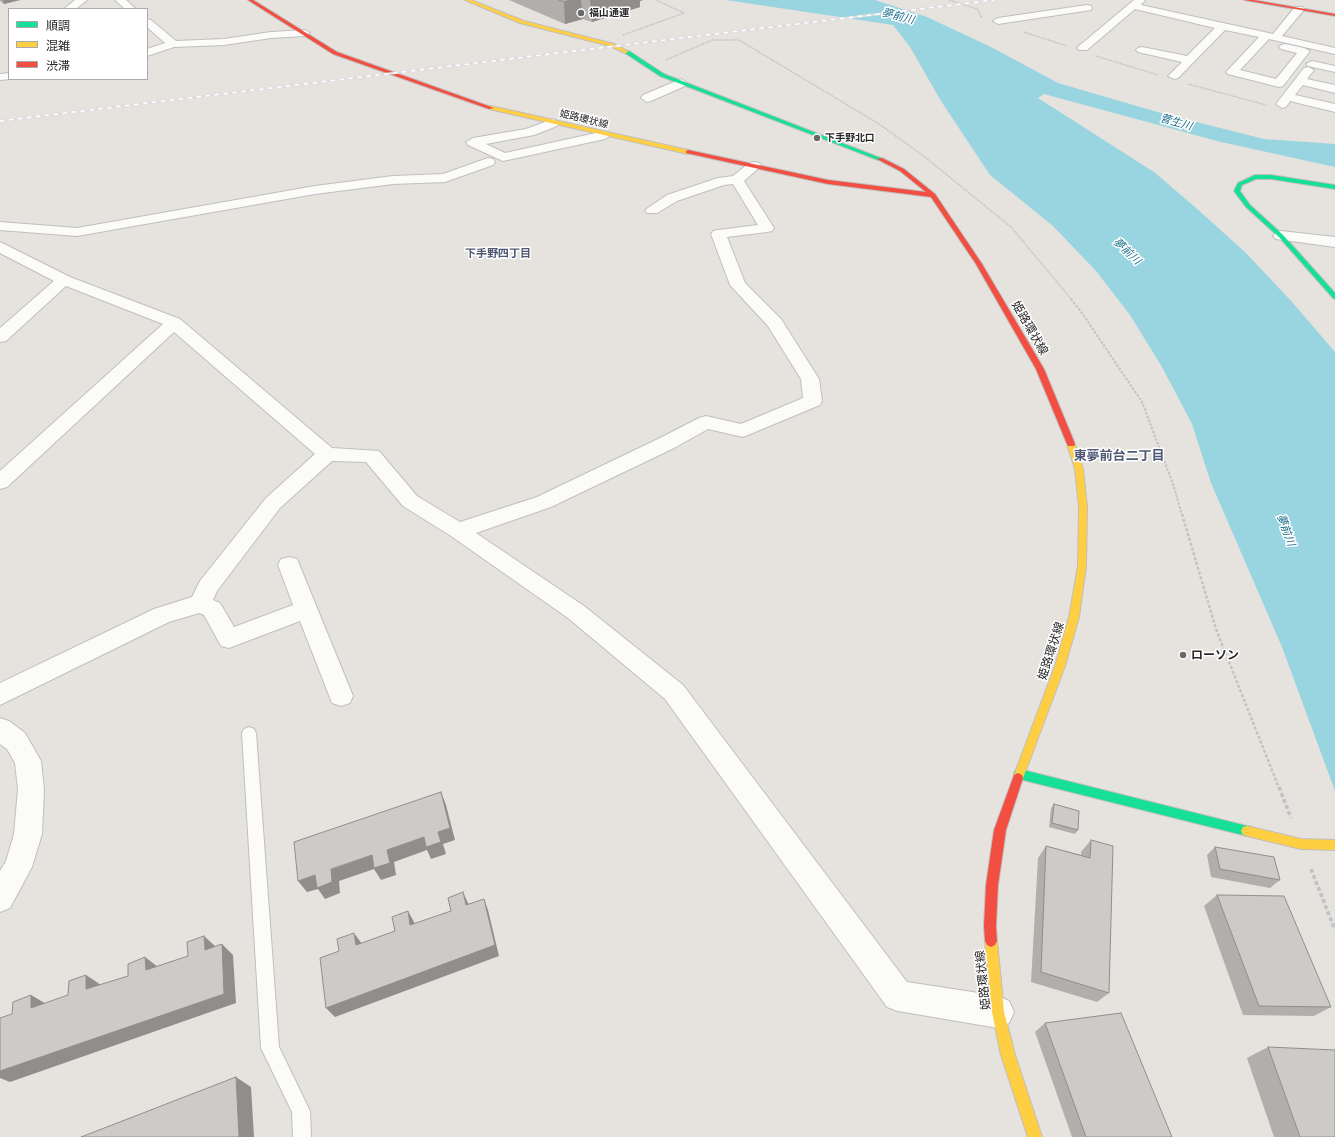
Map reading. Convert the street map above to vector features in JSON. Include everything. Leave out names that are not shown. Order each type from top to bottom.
[{"type":"main road","name":"姫路環状線","points":[[250,0],[336,53],[392,74],[487,106],[605,135],[828,182],[933,195]]},
{"type":"main road","name":"姫路環状線","points":[[467,0],[522,22],[612,44],[657,72],[890,163],[912,176],[933,195],[979,264],[1040,368],[1066,429],[1080,468],[1084,507],[1082,566],[1074,617],[1060,666],[1019,774],[1000,830],[992,885],[990,926],[998,1012],[1008,1055],[1036,1137]]},
{"type":"main road","points":[[1246,0],[1335,15]]},
{"type":"main road","points":[[1335,187],[1272,177],[1255,178],[1240,184],[1237,191],[1248,206],[1281,236],[1335,297]]},
{"type":"main road","points":[[1019,774],[1301,844],[1335,845]]},
{"type":"street","points":[[71,8],[82,0]]},
{"type":"street","points":[[120,0],[130,8]]},
{"type":"street","points":[[1064,2],[1120,17]]},
{"type":"street","points":[[1078,48],[1120,17],[1136,3],[1268,38],[1330,50]]},
{"type":"street","points":[[998,21],[1087,8]]},
{"type":"street","points":[[1268,38],[1304,51],[1279,83],[1232,72],[1268,38],[1299,9]]},
{"type":"street","points":[[148,23],[174,44]]},
{"type":"street","points":[[1168,76],[1189,60],[1223,26]]},
{"type":"street","points":[[148,53],[174,44],[224,42],[270,35],[305,33]]},
{"type":"street","points":[[1142,50],[1189,60]]},
{"type":"street","points":[[1330,50],[1312,64],[1284,101],[1335,108]]},
{"type":"street","points":[[1312,64],[1335,70]]},
{"type":"street","points":[[1300,81],[1335,89]]},
{"type":"street","points":[[647,98],[681,82]]},
{"type":"street","points":[[553,123],[529,132],[473,142],[503,157],[605,135]]},
{"type":"street","points":[[0,226],[77,232],[315,190],[393,180],[445,178],[488,162]]},
{"type":"street","points":[[652,210],[672,198],[724,181],[737,180],[754,166]]},
{"type":"street","points":[[458,531],[544,502],[667,444],[706,422],[743,430],[813,401],[810,379],[775,323],[738,285],[718,234],[767,228],[737,180]]},
{"type":"street","points":[[1281,236],[1335,242]]},
{"type":"street","points":[[0,247],[64,280],[174,323],[327,454],[372,456],[410,501],[458,531],[576,612],[674,692],[898,996],[998,1012]]},
{"type":"street","points":[[0,337],[64,280]]},
{"type":"street","points":[[0,482],[174,323]]},
{"type":"street","points":[[200,604],[208,587],[273,503],[327,454]]},
{"type":"street","points":[[289,565],[341,696]]},
{"type":"street","points":[[0,695],[162,615],[200,604],[212,609],[229,640],[307,609]]},
{"type":"street","points":[[0,729],[16,741],[28,761],[31,789],[28,834],[18,867],[0,898]]},
{"type":"lane","points":[[248,733],[270,1048],[301,1111],[302,1137]]},
{"type":"path","points":[[949,0],[977,9],[982,18]]},
{"type":"path","points":[[1020,31],[1078,48]]},
{"type":"path","points":[[1095,56],[1168,76]]},
{"type":"path","points":[[1185,83],[1268,106]]},
{"type":"path","points":[[1301,844],[1335,930]]},
{"type":"water","points":[[726,0],[875,0],[927,17],[993,48],[1058,83],[1161,113],[1264,139],[1335,144],[1335,167],[1221,142],[1044,94],[1038,98],[1154,172],[1195,207],[1245,252],[1292,302],[1335,352],[1335,791],[1282,647],[1211,483],[1192,424],[1162,367],[1130,315],[1096,271],[1053,226],[990,175],[941,101],[910,47],[893,25]]},
{"type":"building","points":[[559,0],[570,0],[564,2]]},
{"type":"building","points":[[441,792],[450,828],[438,832],[441,842],[426,847],[424,837],[387,850],[390,863],[374,868],[372,855],[331,869],[332,882],[317,888],[315,875],[298,881],[294,842]]},
{"type":"building","points":[[1054,804],[1079,811],[1078,830],[1052,823]]},
{"type":"building","points":[[1091,840],[1113,846],[1109,993],[1041,972],[1046,846],[1090,858]]},
{"type":"building","points":[[1215,847],[1274,857],[1280,880],[1220,869]]},
{"type":"building","points":[[463,892],[466,905],[484,899],[495,945],[326,1008],[320,958],[339,951],[337,939],[354,933],[356,945],[395,931],[392,917],[408,911],[410,925],[451,911],[448,898]]},
{"type":"building","points":[[1217,895],[1284,896],[1331,1007],[1259,1006]]},
{"type":"building","points":[[204,936],[205,950],[222,944],[224,994],[0,1071],[0,1018],[12,1014],[13,1002],[31,995],[31,1008],[68,995],[69,981],[86,975],[86,989],[128,976],[128,964],[145,957],[146,970],[188,956],[187,942]]},
{"type":"building","points":[[1121,1013],[1172,1137],[1086,1137],[1045,1023]]},
{"type":"building","points":[[1268,1047],[1335,1050],[1335,1137],[1300,1137]]},
{"type":"building","points":[[236,1077],[239,1137],[81,1137]]},
{"type":"railway","points":[[0,121],[994,0]]},
{"type":"traffic: fast","points":[[627,52],[662,75],[880,159]]},
{"type":"traffic: fast","points":[[1335,187],[1271,177],[1255,177],[1240,184],[1237,191],[1248,206],[1281,236],[1335,297]]},
{"type":"traffic: fast","points":[[1019,774],[1247,831]]},
{"type":"traffic: slow","points":[[467,0],[522,22],[612,45],[627,52]]},
{"type":"traffic: slow","points":[[491,108],[688,152]]},
{"type":"traffic: slow","points":[[1018,778],[1060,666],[1074,617],[1082,566],[1083,507],[1079,469],[1071,444]]},
{"type":"traffic: slow","points":[[1247,831],[1301,844],[1335,845]]},
{"type":"traffic: slow","points":[[991,941],[998,1012],[1008,1055],[1035,1137]]},
{"type":"traffic: jam","points":[[250,0],[335,53],[491,108]]},
{"type":"traffic: jam","points":[[1246,0],[1335,15]]},
{"type":"traffic: jam","points":[[688,152],[828,182],[933,195]]},
{"type":"traffic: jam","points":[[880,159],[902,170],[933,195],[979,264],[1040,369],[1071,444]]},
{"type":"traffic: jam","points":[[991,941],[990,926],[992,885],[1000,830],[1018,778]]},
{"type":"place","name":"福山通運","points":[[581,13]]},
{"type":"place","name":"下手野北口","points":[[817,138]]},
{"type":"place","name":"ローソン","points":[[1183,655]]},
{"type":"district","name":"下手野四丁目","points":[[498,253]]},
{"type":"district","name":"東夢前台二丁目","points":[[1119,456]]},
{"type":"water label","name":"夢前川","points":[[898,16]]},
{"type":"water label","name":"菅生川","points":[[1176,122]]},
{"type":"water label","name":"夢前川","points":[[1127,251]]},
{"type":"water label","name":"夢前川","points":[[1286,530]]}]
